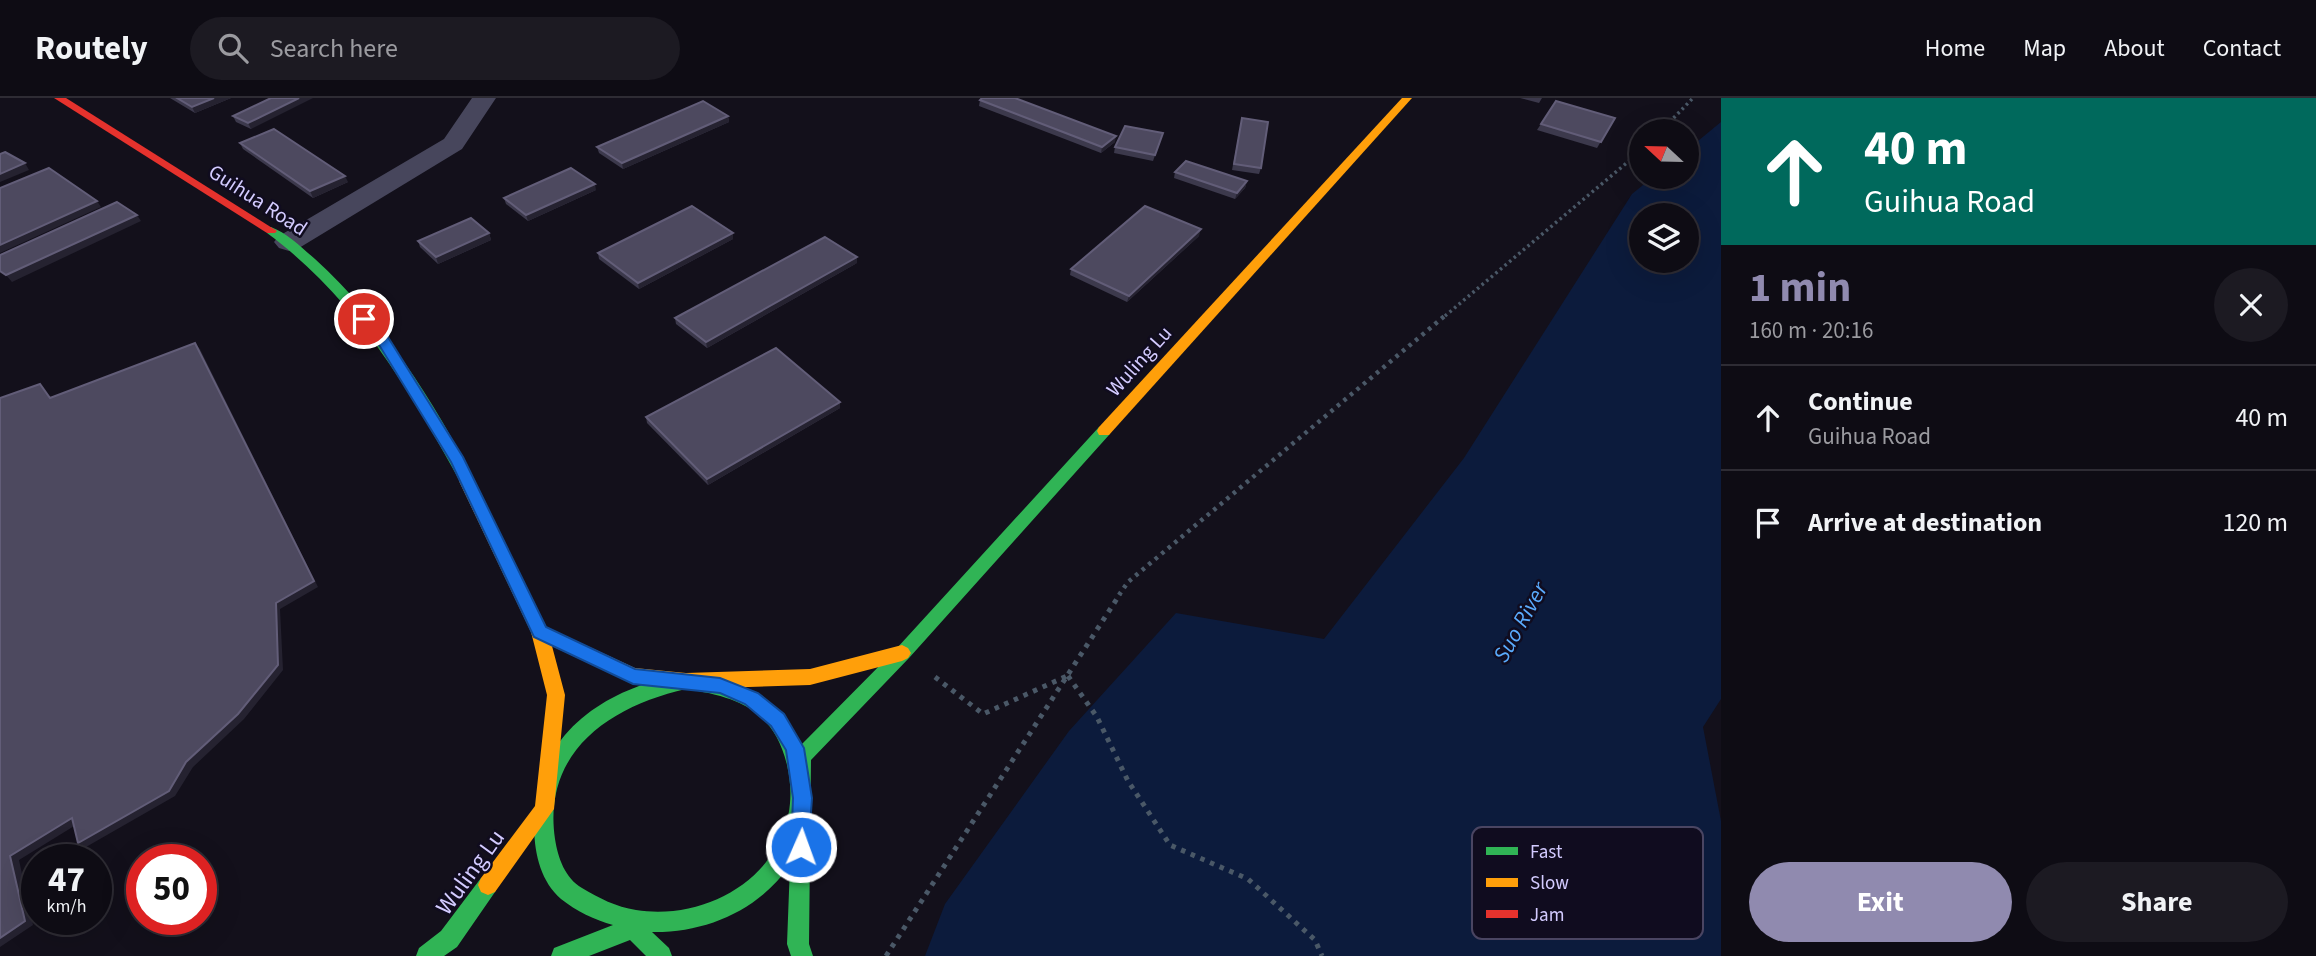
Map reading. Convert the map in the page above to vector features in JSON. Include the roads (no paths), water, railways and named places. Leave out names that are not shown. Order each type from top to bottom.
[{"type":"main road","name":"Guihua Road","points":[[59,98],[289,242],[381,337],[458,461],[540,632],[556,695],[544,809]]},
{"type":"main road","name":"Wuling Lu","points":[[803,798],[802,757],[903,653],[1407,98]]},
{"type":"main road","points":[[540,632],[633,676],[720,685],[752,698],[778,720],[795,748],[803,798],[798,944],[802,956]]},
{"type":"main road","points":[[803,798],[801,815],[789,848],[769,877],[740,902],[706,921],[670,929],[633,928],[593,913],[563,885],[546,849],[544,809],[551,775],[569,744],[592,718],[622,699],[653,686],[686,681],[810,677],[903,653]]},
{"type":"main road","name":"Wuling Lu","points":[[427,956],[449,939],[544,809]]},
{"type":"main road","points":[[562,956],[633,928]]},
{"type":"main road","points":[[633,928],[661,956]]},
{"type":"street","points":[[289,242],[453,144],[484,98]]},
{"type":"water","name":"Suo River","points":[[1721,122],[1721,699],[1703,727],[1721,821],[1721,956],[925,956],[945,904],[1069,731],[1176,613],[1324,639],[1464,458],[1632,194],[1638,189],[1699,189],[1699,140]]}]
